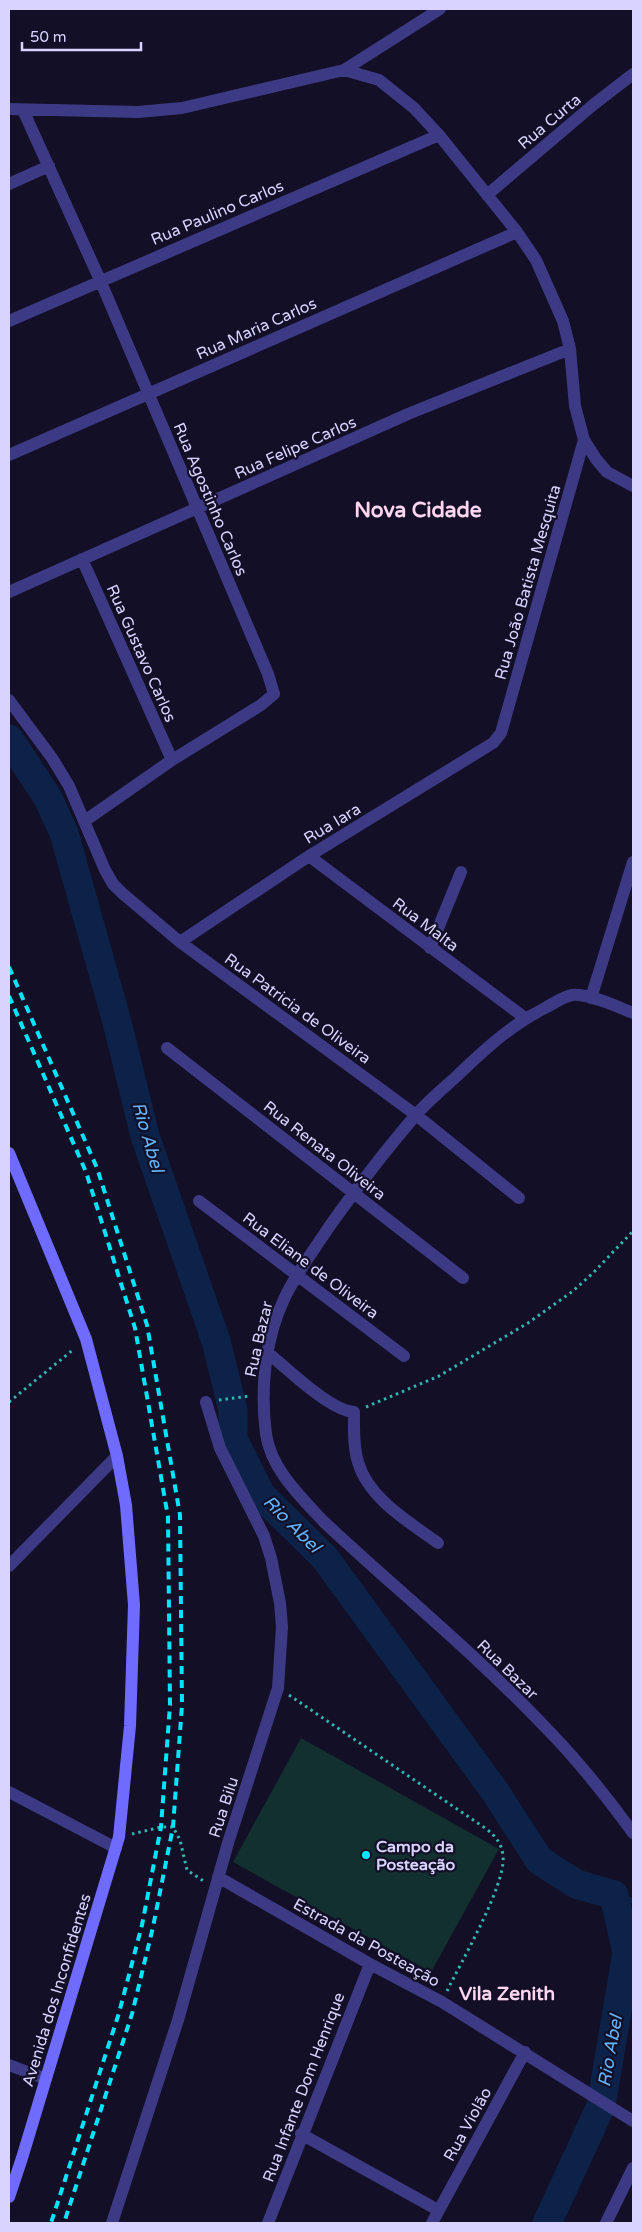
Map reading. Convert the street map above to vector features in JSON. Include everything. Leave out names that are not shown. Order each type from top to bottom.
[{"type":"main road","name":"Avenida dos Inconfidentes","points":[[9,1153],[86,1339],[117,1456],[126,1505],[134,1605],[130,1726],[118,1843],[9,2197]]},
{"type":"street","points":[[9,109],[138,112],[182,108],[344,70],[440,9]]},
{"type":"street","points":[[344,70],[371,77],[386,85],[414,108],[439,135],[517,232],[536,260],[563,321],[570,349],[575,406],[584,440],[607,472],[633,486]]},
{"type":"street","name":"Rua Curta","points":[[487,195],[592,105],[633,74]]},
{"type":"street","name":"Rua Agostinho Carlos","points":[[23,110],[100,280],[268,674],[274,694],[261,705],[172,760],[86,820]]},
{"type":"street","name":"Rua Paulino Carlos","points":[[9,321],[100,280],[439,135]]},
{"type":"street","points":[[9,184],[50,166]]},
{"type":"street","name":"Rua Maria Carlos","points":[[9,455],[148,395],[381,290],[517,232]]},
{"type":"street","name":"Rua Felipe Carlos","points":[[9,592],[408,414],[570,349]]},
{"type":"street","name":"Rua João Batista Mesquita","points":[[501,732],[584,440]]},
{"type":"street","name":"Rua Gustavo Carlos","points":[[82,559],[172,760]]},
{"type":"street","name":"Rua Patricia de Oliveira","points":[[9,700],[52,758],[69,786],[86,820],[113,884],[180,942],[416,1115],[519,1198]]},
{"type":"street","name":"Rua Iara","points":[[180,942],[309,856],[481,752],[493,743],[501,732]]},
{"type":"street","name":"Rua Malta","points":[[309,856],[525,1018]]},
{"type":"street","points":[[591,998],[633,862]]},
{"type":"street","points":[[430,948],[461,872]]},
{"type":"street","name":"Rua Bazar","points":[[633,1013],[591,998],[578,995],[570,996],[525,1018],[493,1042],[416,1115],[353,1193],[297,1274],[284,1298],[268,1352],[263,1393],[266,1436],[272,1456],[282,1474],[323,1521],[489,1672],[548,1730],[578,1763],[633,1832]]},
{"type":"street","name":"Rua Renata Oliveira","points":[[167,1048],[463,1278]]},
{"type":"street","name":"Rua Eliane de Oliveira","points":[[199,1201],[404,1356]]},
{"type":"street","points":[[268,1352],[331,1404],[344,1411],[354,1412],[356,1454],[363,1474],[377,1494],[402,1517],[438,1543]]},
{"type":"street","name":"Rua Bilu","points":[[112,2223],[178,2020],[216,1883],[278,1688],[282,1628],[280,1603],[270,1558],[260,1528],[220,1448],[211,1401]]},
{"type":"street","points":[[9,1566],[117,1456]]},
{"type":"street","points":[[9,1792],[118,1843]]},
{"type":"street","name":"Estrada da Posteação","points":[[216,1883],[442,2002],[525,2052],[629,2119]]},
{"type":"street","name":"Rua Infante Dom Henrique","points":[[268,2223],[301,2134],[370,1964]]},
{"type":"street","name":"Rua Violão","points":[[432,2223],[525,2052]]},
{"type":"street","points":[[9,2065],[46,2079]]},
{"type":"street","points":[[301,2134],[438,2210]]},
{"type":"street","points":[[606,2223],[633,2168]]},
{"type":"path","points":[[354,1412],[439,1376],[528,1322],[572,1291],[594,1272],[633,1231]]},
{"type":"path","points":[[9,1402],[86,1339]]},
{"type":"path","points":[[211,1401],[244,1397]]},
{"type":"path","points":[[278,1688],[488,1830],[497,1838],[503,1857],[495,1894],[442,2002]]},
{"type":"path","points":[[118,1843],[161,1827],[173,1827],[180,1840],[187,1870],[216,1883]]},
{"type":"green space","name":"Campo da Posteação","points":[[301,1738],[499,1849],[431,1972],[233,1862]]},
{"type":"waterway","name":"Rio Abel","points":[[9,739],[48,798],[64,833],[117,1022],[145,1136],[216,1341],[233,1410],[233,1439],[261,1495],[325,1558],[496,1793],[539,1860],[576,1884],[614,1895],[627,1953],[601,2106],[547,2223]]},
{"type":"waterway","points":[[614,1895],[633,1901]]},
{"type":"railway","points":[[9,967],[97,1168],[147,1325],[180,1515],[182,1705],[173,1827],[153,1927],[132,2014],[64,2223]]},
{"type":"railway","points":[[9,996],[86,1172],[135,1328],[168,1517],[170,1705],[161,1827],[142,1925],[119,2013],[51,2223]]},
{"type":"place","name":"Campo da Posteação","points":[[366,1855]]},
{"type":"district","name":"Nova Cidade","points":[[418,510]]},
{"type":"district","name":"Vila Zenith","points":[[507,1993]]}]
